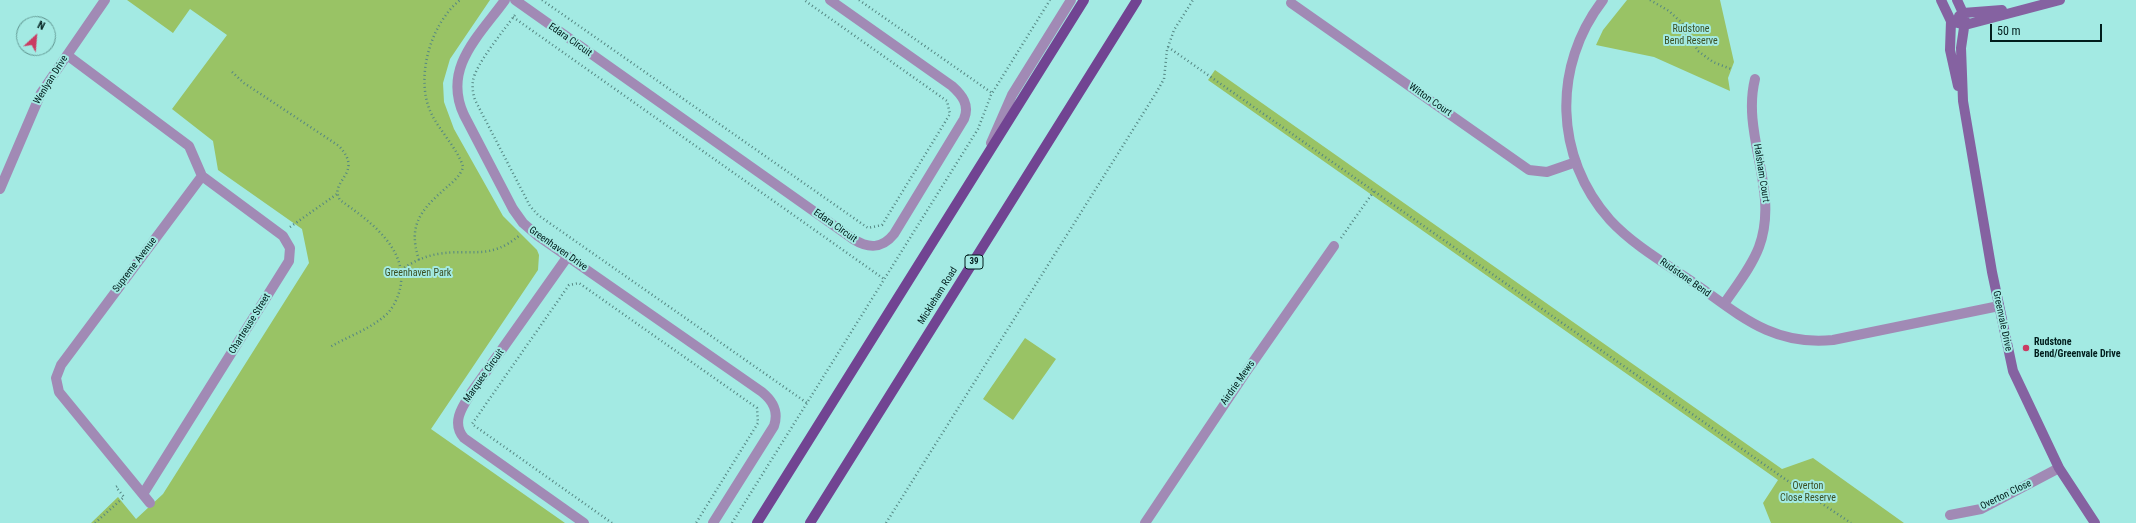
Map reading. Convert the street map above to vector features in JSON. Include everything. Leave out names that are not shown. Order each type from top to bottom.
[{"type":"main road","points":[[757,523],[1084,0]]},
{"type":"main road","name":"Mickleham Road","points":[[810,523],[1137,0]]},
{"type":"street","name":"Wenlyan Drive","points":[[0,189],[35,104],[46,84],[105,0]]},
{"type":"street","name":"Greenhaven Drive","points":[[505,0],[462,61],[457,75],[456,93],[464,115],[513,209],[527,227],[762,392],[775,407],[776,416],[774,426],[713,523]]},
{"type":"street","name":"Edara Circuit","points":[[518,3],[853,239],[863,245],[876,246],[885,243],[894,234],[960,126],[966,115],[966,105],[958,91],[948,83],[830,0]]},
{"type":"street","points":[[986,156],[1012,95],[1071,0]]},
{"type":"street","name":"Rudstone Bend","points":[[1603,0],[1580,38],[1569,71],[1566,108],[1568,126],[1576,162],[1599,207],[1615,225],[1640,246],[1749,322],[1777,336],[1813,341],[1857,335],[1999,306]]},
{"type":"street","name":"Greenvale Drive","points":[[1942,0],[1951,21],[1951,61],[1963,101],[1999,306],[2013,371],[2059,468],[2095,523]]},
{"type":"street","name":"Greenvale Drive","points":[[1957,0],[1963,13],[1964,25],[1961,48],[1963,101]]},
{"type":"street","points":[[1951,21],[1964,25],[2024,8],[2060,0]]},
{"type":"street","name":"Witton Court","points":[[1291,3],[1529,170],[1547,172],[1576,162]]},
{"type":"street","points":[[1951,21],[1963,13],[2024,8]]},
{"type":"street","points":[[67,55],[189,146],[202,176],[283,236]]},
{"type":"street","name":"Halsham Court","points":[[1724,304],[1754,259],[1766,221],[1765,195],[1751,105],[1756,79]]},
{"type":"street","name":"Supreme Avenue","points":[[150,503],[59,392],[56,378],[61,365],[202,176]]},
{"type":"street","name":"Chartreuse Street","points":[[143,494],[289,261],[290,248],[283,236]]},
{"type":"street","name":"Airdrie Mews","points":[[1145,523],[1246,372],[1334,246]]},
{"type":"street","name":"Marquee Circuit","points":[[568,256],[471,393],[461,410],[458,423],[459,431],[464,438],[584,523]]},
{"type":"street","name":"Overton Close","points":[[1950,515],[1982,509],[2059,468]]},
{"type":"path","points":[[419,260],[414,235],[418,219],[436,197],[457,177],[463,168],[431,114],[425,98],[423,87],[429,49],[448,12],[460,0]]},
{"type":"path","points":[[542,0],[868,228],[882,225],[950,114],[947,101],[804,0]]},
{"type":"path","points":[[859,0],[992,94]]},
{"type":"path","points":[[732,523],[978,129],[992,94],[1050,0]]},
{"type":"path","points":[[886,523],[1156,93],[1164,79],[1168,47],[1174,30],[1193,0]]},
{"type":"path","points":[[1650,0],[1669,11],[1682,23],[1698,51],[1714,62],[1731,69]]},
{"type":"path","points":[[518,3],[513,17],[479,66],[472,81],[472,89],[478,107],[530,206],[538,215],[807,403]]},
{"type":"path","points":[[513,17],[884,279]]},
{"type":"path","points":[[1168,47],[1782,477],[1851,523]]},
{"type":"path","points":[[232,72],[244,83],[339,146],[348,158],[348,171],[337,189],[337,194],[340,200],[380,232],[392,249],[401,270],[400,289],[391,309],[368,328],[330,348]]},
{"type":"path","points":[[1334,246],[1374,191]]},
{"type":"path","points":[[283,236],[298,221],[337,194]]},
{"type":"path","points":[[401,270],[419,260],[439,254],[482,253],[497,250],[513,241],[538,215]]},
{"type":"path","points":[[612,523],[472,424],[569,285],[580,283],[757,408],[758,423],[696,523]]},
{"type":"path","points":[[95,523],[124,497],[116,487],[129,477]]},
{"type":"green space","name":"Greenhaven Park","points":[[127,0],[490,0],[450,59],[443,83],[444,102],[454,129],[503,216],[537,250],[539,255],[538,270],[431,429],[565,523],[91,523],[118,497],[136,519],[163,494],[309,263],[302,229],[218,170],[213,141],[172,109],[227,35],[190,9],[173,33]]},
{"type":"green space","name":"Rudstone Bend Reserve","points":[[1627,0],[1720,0],[1734,62],[1728,78],[1730,91],[1654,57],[1596,45],[1603,30]]},
{"type":"green space","name":"Overton Close Reserve","points":[[1215,70],[1782,469],[1813,458],[1904,523],[1771,523],[1763,503],[1778,480],[1208,80]]},
{"type":"green space","points":[[1025,338],[1056,359],[1013,420],[983,399]]},
{"type":"place","name":"Rudstone Bend/Greenvale Drive","points":[[2026,348]]}]
